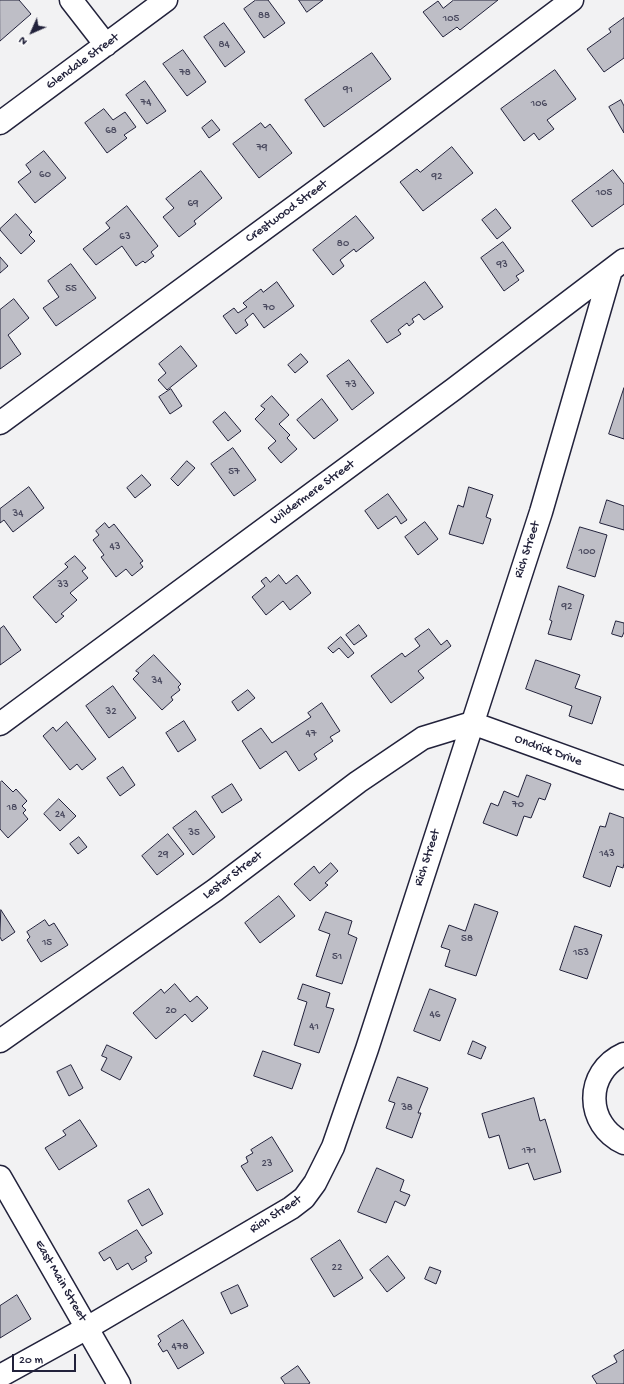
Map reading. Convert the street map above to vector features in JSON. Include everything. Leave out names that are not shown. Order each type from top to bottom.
[{"type":"street","points":[[71,0],[106,45]]},
{"type":"street","name":"Glendale Street","points":[[0,123],[166,0]]},
{"type":"street","name":"Crestwood Street","points":[[0,423],[384,141],[572,0]]},
{"type":"street","name":"Rich Street","points":[[0,1376],[87,1328],[291,1208],[304,1198],[316,1183],[333,1147],[367,1049],[541,512],[617,265]]},
{"type":"street","name":"Wildermere Street","points":[[0,724],[448,393],[617,265]]},
{"type":"street","name":"Ondrick Drive","points":[[472,723],[624,778]]},
{"type":"street","name":"Lester Street","points":[[0,1041],[215,890],[358,782],[423,738],[472,723]]},
{"type":"street","points":[[624,1054],[613,1060],[606,1067],[600,1076],[594,1096],[598,1116],[603,1126],[609,1134],[624,1143]]},
{"type":"street","name":"East Main Street","points":[[0,1177],[119,1384]]},
{"type":"building","points":[[0,0],[19,0],[31,14],[0,41]]},
{"type":"building","points":[[256,0],[268,0],[285,23],[264,38],[244,9]]},
{"type":"building","points":[[299,0],[323,0],[307,12]]},
{"type":"building","points":[[454,0],[498,0],[460,30],[457,27],[443,37],[423,12],[438,1],[443,8]]},
{"type":"building","points":[[624,18],[624,58],[604,72],[587,49],[611,32],[609,29]]},
{"type":"building","points":[[224,23],[245,52],[225,67],[204,37]]},
{"type":"building","points":[[183,50],[206,82],[187,96],[163,64]]},
{"type":"building","points":[[372,53],[391,79],[324,127],[305,100]]},
{"type":"building","points":[[555,70],[576,99],[547,120],[554,129],[539,140],[534,133],[524,141],[501,109]]},
{"type":"building","points":[[145,81],[166,111],[147,124],[126,95]]},
{"type":"building","points":[[621,100],[624,106],[624,133],[609,107]]},
{"type":"building","points":[[104,109],[113,120],[125,112],[136,127],[124,135],[127,138],[107,153],[85,123]]},
{"type":"building","points":[[212,120],[220,130],[209,138],[202,128]]},
{"type":"building","points":[[261,123],[265,128],[270,124],[292,153],[259,178],[233,144]]},
{"type":"building","points":[[452,147],[473,173],[423,211],[400,182],[417,169],[420,172]]},
{"type":"building","points":[[44,151],[66,178],[35,203],[18,182],[31,172],[26,165]]},
{"type":"building","points":[[613,170],[624,184],[624,204],[592,227],[572,201]]},
{"type":"building","points":[[201,171],[222,198],[194,221],[196,224],[179,237],[163,217],[174,208],[166,199]]},
{"type":"building","points":[[127,206],[158,246],[151,252],[154,256],[145,263],[143,261],[136,266],[122,246],[96,265],[83,249],[110,228],[106,223]]},
{"type":"building","points":[[496,209],[511,228],[497,239],[482,220]]},
{"type":"building","points":[[16,214],[32,232],[29,235],[35,241],[21,254],[0,230]]},
{"type":"building","points":[[356,216],[374,238],[356,252],[354,249],[340,260],[344,266],[333,275],[313,250]]},
{"type":"building","points":[[503,242],[524,271],[516,276],[519,280],[504,291],[481,258]]},
{"type":"building","points":[[0,257],[8,266],[0,273]]},
{"type":"building","points":[[71,264],[96,298],[56,326],[43,308],[59,297],[48,281]]},
{"type":"building","points":[[277,282],[294,306],[264,328],[253,313],[245,320],[248,325],[236,334],[223,316],[234,308],[238,313],[247,307],[243,303],[261,289],[263,292]]},
{"type":"building","points":[[425,282],[443,307],[424,320],[419,314],[412,319],[414,322],[409,326],[407,323],[398,330],[401,334],[387,343],[371,321]]},
{"type":"building","points":[[14,299],[29,318],[8,335],[21,354],[0,369],[0,310]]},
{"type":"building","points":[[181,346],[197,366],[167,390],[158,380],[166,373],[159,364]]},
{"type":"building","points":[[301,354],[308,362],[295,373],[288,365]]},
{"type":"building","points":[[349,360],[374,393],[352,410],[327,376]]},
{"type":"building","points":[[624,388],[624,439],[609,434]]},
{"type":"building","points":[[171,389],[182,406],[170,414],[159,397]]},
{"type":"building","points":[[272,396],[289,415],[279,424],[290,435],[287,438],[297,449],[281,463],[268,448],[276,441],[255,419],[265,409],[261,406]]},
{"type":"building","points":[[322,399],[338,420],[314,439],[297,420]]},
{"type":"building","points":[[225,412],[241,431],[228,441],[213,422]]},
{"type":"building","points":[[233,448],[256,480],[234,496],[211,464]]},
{"type":"building","points":[[187,461],[195,468],[178,486],[171,479]]},
{"type":"building","points":[[142,475],[151,485],[135,498],[127,488]]},
{"type":"building","points":[[29,487],[44,508],[13,532],[4,520],[0,523],[0,509]]},
{"type":"building","points":[[469,487],[493,495],[486,517],[491,519],[483,544],[449,534],[458,505],[463,507]]},
{"type":"building","points":[[388,494],[407,520],[401,524],[396,516],[378,529],[365,511]]},
{"type":"building","points":[[607,500],[624,506],[624,530],[600,523]]},
{"type":"building","points":[[425,522],[438,539],[418,555],[405,537]]},
{"type":"building","points":[[105,523],[109,528],[114,524],[143,561],[140,563],[143,567],[132,576],[126,569],[116,577],[101,557],[104,555],[93,540],[99,535],[96,531]]},
{"type":"building","points":[[580,527],[607,535],[595,577],[567,568]]},
{"type":"building","points":[[75,556],[86,568],[82,571],[88,578],[70,593],[77,600],[61,614],[64,616],[56,623],[33,597],[68,567],[65,564]]},
{"type":"building","points":[[279,575],[286,584],[297,575],[311,593],[290,610],[283,601],[266,615],[252,597],[265,586],[261,581],[266,577],[270,582]]},
{"type":"building","points":[[559,586],[584,595],[571,640],[548,634]]},
{"type":"building","points":[[616,621],[624,623],[624,632],[622,637],[612,634]]},
{"type":"building","points":[[359,625],[367,636],[354,645],[346,635]]},
{"type":"building","points":[[4,626],[21,650],[0,665],[0,629]]},
{"type":"building","points":[[429,629],[441,645],[447,640],[451,646],[418,671],[424,678],[391,703],[371,676],[402,653],[405,657],[420,646],[415,639]]},
{"type":"building","points":[[341,637],[354,653],[348,658],[339,648],[333,653],[328,648]]},
{"type":"building","points":[[154,655],[181,684],[178,687],[180,690],[171,697],[173,700],[162,710],[133,679],[139,673],[136,671]]},
{"type":"building","points":[[536,660],[580,675],[575,688],[601,697],[592,724],[569,716],[572,706],[526,689]]},
{"type":"building","points":[[113,686],[136,718],[109,738],[86,706]]},
{"type":"building","points":[[248,690],[255,698],[238,711],[232,702]]},
{"type":"building","points":[[322,703],[340,731],[330,737],[333,741],[314,754],[317,759],[299,771],[286,751],[260,769],[242,741],[261,728],[272,743],[311,717],[308,713]]},
{"type":"building","points":[[184,721],[196,740],[178,752],[166,733]]},
{"type":"building","points":[[67,722],[96,759],[82,770],[77,764],[70,770],[43,736],[53,727],[56,731]]},
{"type":"building","points":[[123,767],[135,785],[120,796],[107,778]]},
{"type":"building","points":[[527,775],[551,784],[545,800],[539,798],[531,818],[524,816],[517,836],[483,823],[491,803],[498,806],[504,791],[518,797]]},
{"type":"building","points":[[2,781],[13,792],[16,789],[27,801],[22,806],[26,810],[23,813],[28,819],[8,838],[0,829],[0,783]]},
{"type":"building","points":[[232,784],[242,800],[222,813],[212,797]]},
{"type":"building","points":[[59,799],[76,816],[60,831],[44,814]]},
{"type":"building","points":[[196,811],[215,837],[193,855],[173,828]]},
{"type":"building","points":[[610,813],[624,818],[624,863],[623,868],[617,866],[610,887],[583,877],[600,826],[605,827]]},
{"type":"building","points":[[168,834],[184,854],[157,875],[142,856]]},
{"type":"building","points":[[79,837],[87,847],[78,854],[70,844]]},
{"type":"building","points":[[331,863],[338,871],[325,883],[328,885],[310,901],[294,884],[314,866],[319,873]]},
{"type":"building","points":[[279,896],[295,916],[260,943],[245,923]]},
{"type":"building","points":[[475,904],[498,912],[476,976],[445,966],[450,950],[441,947],[449,925],[465,931]]},
{"type":"building","points":[[1,910],[15,932],[2,941],[0,937]]},
{"type":"building","points":[[326,912],[352,921],[348,934],[357,938],[342,984],[316,976],[330,934],[319,930]]},
{"type":"building","points":[[45,920],[49,926],[54,923],[68,945],[41,962],[27,940],[30,937],[27,932]]},
{"type":"building","points":[[575,926],[602,935],[587,979],[560,970]]},
{"type":"building","points":[[175,984],[190,1002],[197,996],[208,1008],[192,1022],[185,1014],[156,1039],[133,1013],[161,989],[164,993]]},
{"type":"building","points":[[303,984],[330,993],[326,1007],[334,1009],[319,1053],[294,1045],[307,1002],[298,999]]},
{"type":"building","points":[[430,989],[456,999],[440,1041],[414,1031]]},
{"type":"building","points":[[473,1041],[486,1047],[481,1059],[468,1054]]},
{"type":"building","points":[[107,1045],[132,1057],[120,1080],[101,1070],[107,1058],[102,1056]]},
{"type":"building","points":[[263,1051],[301,1064],[292,1089],[254,1076]]},
{"type":"building","points":[[71,1065],[83,1088],[69,1096],[57,1072]]},
{"type":"building","points":[[398,1077],[428,1088],[418,1113],[421,1113],[412,1138],[386,1128],[395,1103],[389,1101]]},
{"type":"building","points":[[534,1098],[540,1121],[545,1119],[561,1172],[534,1180],[528,1163],[509,1169],[499,1135],[489,1138],[482,1114]]},
{"type":"building","points":[[80,1120],[97,1146],[59,1170],[45,1148],[66,1135],[63,1131]]},
{"type":"building","points":[[272,1137],[293,1171],[257,1191],[241,1166],[248,1162],[246,1157],[253,1153],[251,1150]]},
{"type":"building","points":[[377,1168],[404,1180],[400,1191],[410,1195],[405,1206],[395,1201],[386,1223],[358,1212]]},
{"type":"building","points":[[149,1189],[163,1214],[142,1226],[128,1201]]},
{"type":"building","points":[[137,1230],[152,1253],[145,1257],[147,1261],[132,1270],[128,1263],[117,1270],[110,1257],[104,1261],[99,1253]]},
{"type":"building","points":[[340,1240],[363,1278],[334,1297],[311,1259]]},
{"type":"building","points":[[388,1256],[405,1278],[387,1292],[370,1270]]},
{"type":"building","points":[[430,1267],[441,1271],[436,1284],[425,1279]]},
{"type":"building","points":[[238,1285],[248,1306],[231,1314],[221,1293]]},
{"type":"building","points":[[17,1295],[31,1319],[0,1338],[0,1306]]},
{"type":"building","points":[[183,1320],[204,1353],[178,1369],[167,1350],[163,1352],[158,1344],[161,1341],[158,1336]]},
{"type":"building","points":[[624,1350],[624,1384],[597,1384],[592,1376],[617,1362],[614,1356]]},
{"type":"building","points":[[298,1366],[310,1383],[285,1384],[281,1378]]}]
